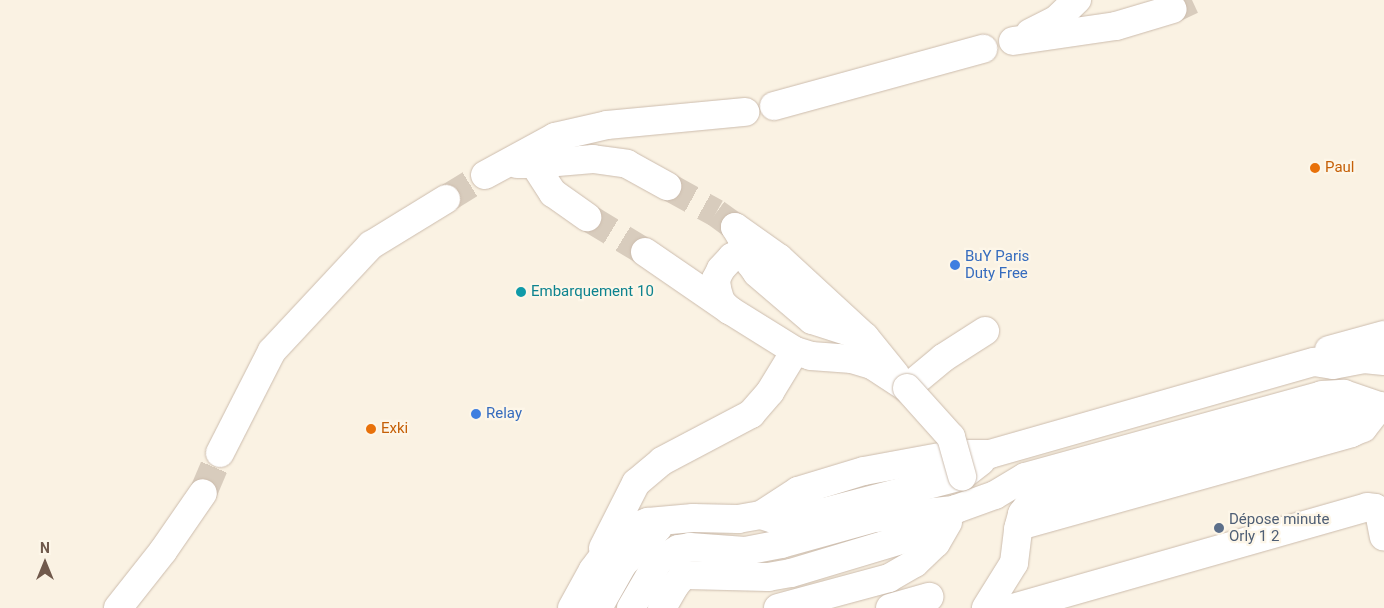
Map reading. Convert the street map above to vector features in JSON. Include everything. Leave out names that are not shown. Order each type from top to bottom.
[{"type":"lane","points":[[1077,0],[1057,19],[1013,41],[1116,26],[1173,9]]},
{"type":"lane","points":[[774,106],[983,49]]},
{"type":"lane","points":[[667,186],[627,164],[593,159],[534,164],[495,170],[555,137],[607,125],[745,112]]},
{"type":"lane","points":[[534,164],[553,193],[587,217]]},
{"type":"lane","points":[[220,453],[272,351],[371,245],[446,199]]},
{"type":"lane","points":[[731,311],[722,302],[717,289],[716,279],[721,269],[732,257],[750,243],[865,338],[951,436],[959,465],[961,494],[956,509],[936,543],[915,563],[889,578],[778,608]]},
{"type":"lane","points":[[646,252],[731,311],[795,351],[818,357],[852,360],[872,365],[907,388]]},
{"type":"lane","points":[[907,388],[942,358],[985,331]]},
{"type":"lane","points":[[1314,362],[1329,349],[1384,335]]},
{"type":"lane","points":[[572,608],[636,483],[662,461],[752,414],[770,392],[795,351]]},
{"type":"lane","points":[[593,570],[612,545],[632,528],[648,522],[693,518],[738,519],[762,515],[776,520],[800,517],[990,454],[1314,362],[1333,365],[1364,360],[1384,361]]},
{"type":"lane","points":[[631,608],[659,560],[678,549],[690,546],[745,551],[781,544],[875,518],[956,509],[995,495],[1025,477],[1322,394],[1344,394],[1381,406]]},
{"type":"lane","points":[[986,608],[1014,563],[1018,526],[1022,514],[1030,502],[1042,496],[1267,434],[1381,406]]},
{"type":"lane","points":[[118,608],[163,551],[203,493]]},
{"type":"lane","points":[[1014,563],[1030,605],[1367,507],[1375,508],[1379,512],[1384,537]]},
{"type":"lane","points":[[662,608],[680,578],[686,575],[768,577],[791,573],[918,535],[956,509]]},
{"type":"lane","points":[[598,608],[623,564],[664,521]]},
{"type":"lane","points":[[890,608],[929,597]]},
{"type":"tunnel","points":[[1173,9],[1192,0]]},
{"type":"tunnel","points":[[446,199],[485,175]]},
{"type":"tunnel","points":[[667,186],[716,213],[735,227]]},
{"type":"tunnel","points":[[587,217],[645,252]]},
{"type":"tunnel","points":[[203,493],[220,453]]},
{"type":"place","name":"Paul","points":[[1315,168]]},
{"type":"place","name":"BuY Paris Duty Free","points":[[955,265]]},
{"type":"place","name":"Embarquement 10","points":[[521,292]]},
{"type":"place","name":"Relay","points":[[476,414]]},
{"type":"place","name":"Exki","points":[[371,429]]},
{"type":"place","name":"Dépose minute Orly 1 2","points":[[1219,528]]}]
